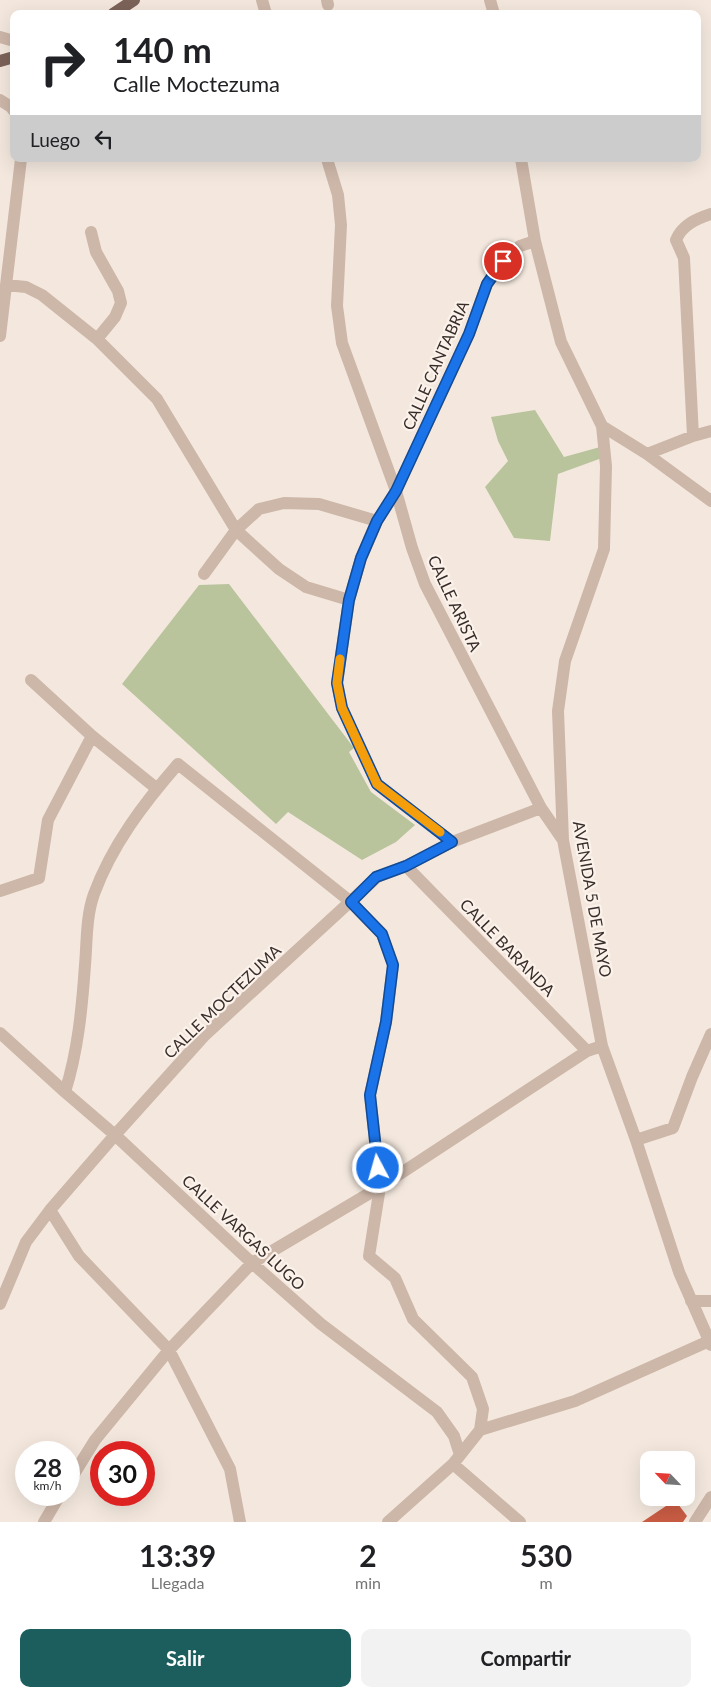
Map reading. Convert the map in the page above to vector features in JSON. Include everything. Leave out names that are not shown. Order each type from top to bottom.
[{"type":"main road","points":[[119,10],[134,0]]},
{"type":"street","points":[[0,336],[21,162]]},
{"type":"street","name":"CALLE ARISTA","points":[[328,162],[338,194],[341,224],[337,306],[342,343],[396,491],[412,548],[425,584],[541,808],[564,840]]},
{"type":"street","name":"AVENIDA 5 DE MAYO","points":[[522,162],[535,241],[561,342],[602,426],[606,466],[604,549],[565,660],[558,711],[564,840],[602,1046],[636,1140],[679,1272],[710,1343]]},
{"type":"street","points":[[692,436],[684,258],[676,240],[680,230],[698,218],[711,214]]},
{"type":"street","points":[[91,232],[96,252],[118,292],[121,303],[115,317],[97,339]]},
{"type":"street","name":"CALLE CANTABRIA","points":[[452,842],[377,784],[342,708],[337,683],[349,600],[361,558],[377,521],[396,491],[469,334],[487,284],[503,261],[520,246],[535,241]]},
{"type":"street","points":[[6,285],[26,287],[42,295],[97,339],[157,399],[236,530],[279,568],[306,588],[349,600]]},
{"type":"street","points":[[602,426],[647,454],[711,501]]},
{"type":"street","points":[[647,454],[692,436],[711,431]]},
{"type":"street","points":[[204,574],[236,530],[259,508],[284,502],[319,504],[377,521]]},
{"type":"street","points":[[31,680],[92,736],[156,788]]},
{"type":"street","points":[[0,891],[39,878],[48,820],[92,736]]},
{"type":"street","points":[[65,1092],[71,1074],[80,1026],[88,922],[94,895],[122,836],[156,788],[178,764],[351,902],[382,934],[393,965],[386,1022],[370,1095],[380,1187],[370,1256],[395,1278],[413,1319],[472,1377],[483,1409],[480,1430],[456,1460],[388,1522]]},
{"type":"street","name":"CALLE MOCTEZUMA","points":[[0,1304],[26,1242],[50,1210],[115,1135],[205,1035],[376,877],[406,866],[452,842],[541,808]]},
{"type":"street","name":"CALLE BARANDA","points":[[406,866],[587,1051]]},
{"type":"street","name":"CALLE VARGAS LUGO","points":[[0,1033],[115,1135],[252,1263],[321,1324],[437,1412],[454,1436],[456,1460]]},
{"type":"street","points":[[636,1140],[673,1128],[711,1034]]},
{"type":"street","points":[[80,1464],[95,1440],[169,1350],[252,1263],[380,1187],[587,1051],[602,1046]]},
{"type":"street","points":[[50,1210],[79,1256],[169,1350],[230,1469],[240,1522]]},
{"type":"street","points":[[691,1301],[711,1301]]},
{"type":"street","points":[[480,1430],[575,1401],[710,1343]]},
{"type":"street","points":[[456,1460],[520,1522]]},
{"type":"street","points":[[695,1522],[711,1497]]},
{"type":"street","points":[[44,1522],[53,1506]]},
{"type":"green space","points":[[535,410],[564,457],[600,447],[602,458],[558,474],[550,541],[514,538],[485,487],[508,461],[498,441],[491,417]]},
{"type":"green space","points":[[229,584],[354,748],[349,752],[371,792],[415,825],[396,842],[362,860],[288,812],[276,824],[122,684],[199,585]]},
{"type":"building","points":[[666,1506],[680,1506],[687,1516],[683,1522],[642,1522]]},
{"type":"slow traffic","points":[[340,659],[337,683],[342,708],[377,784],[440,832]]},
{"type":"route","points":[[378,1168],[370,1095],[386,1022],[393,965],[382,934],[351,902],[376,877],[406,866],[452,842],[377,784],[342,708],[337,683],[349,600],[361,558],[377,521],[396,491],[469,334],[487,284],[503,261]]}]
